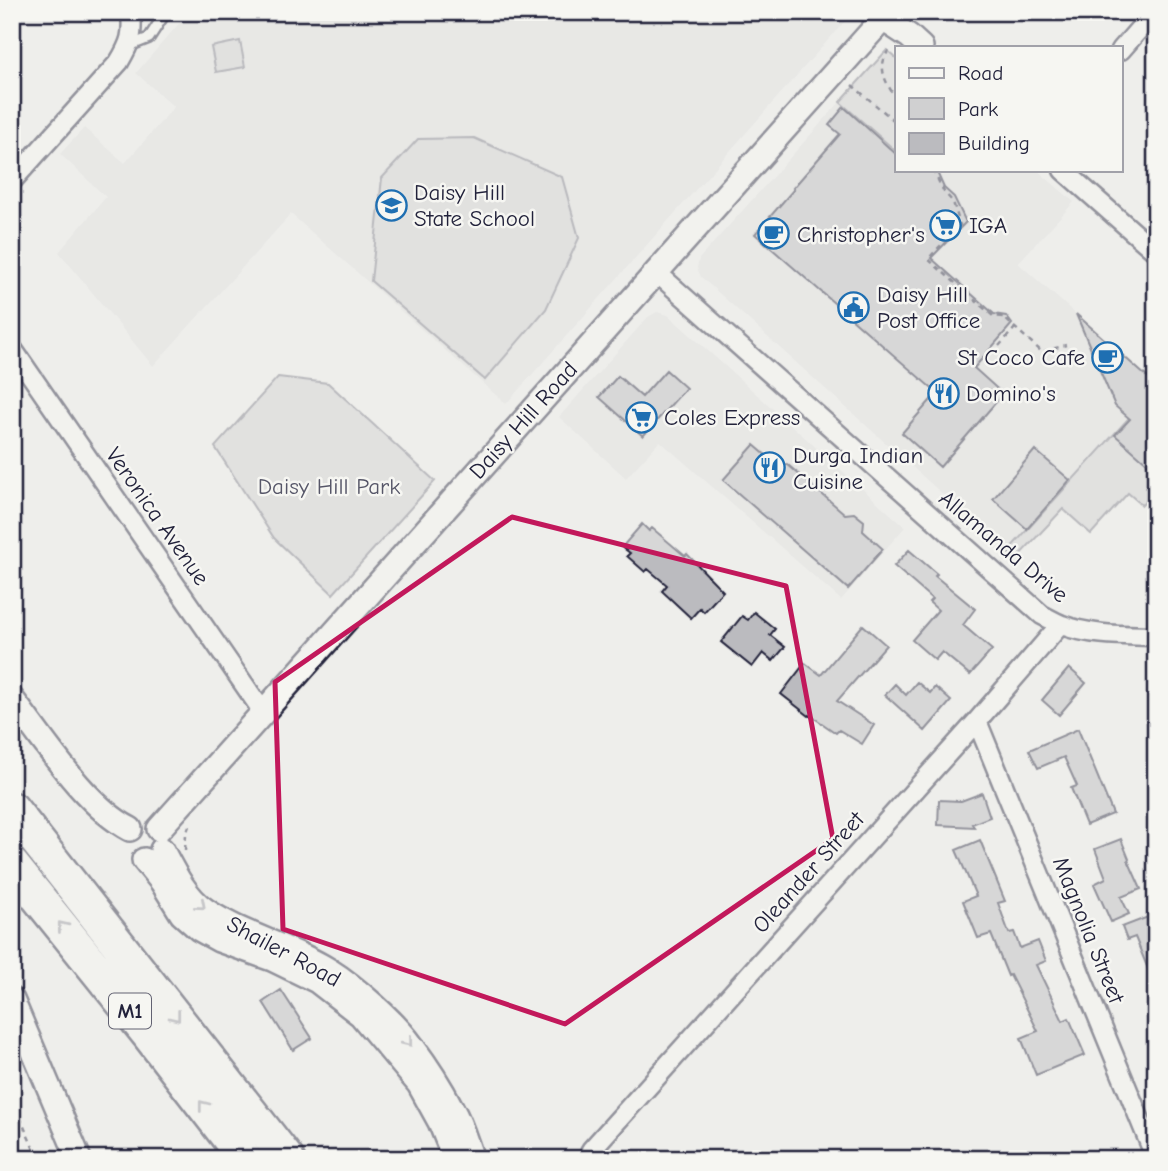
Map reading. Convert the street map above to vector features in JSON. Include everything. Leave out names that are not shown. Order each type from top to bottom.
[{"type":"highway","name":"M1","points":[[12,809],[287,1159]]},
{"type":"highway","name":"M1","points":[[12,865],[245,1159]]},
{"type":"street","points":[[12,181],[119,62],[129,46],[131,12]]},
{"type":"street","points":[[1122,49],[1154,12]]},
{"type":"street","points":[[886,16],[921,46]]},
{"type":"street","name":"Daisy Hill Road","points":[[155,846],[263,712],[886,16]]},
{"type":"street","points":[[1065,172],[1156,252]]},
{"type":"street","name":"Allamanda Drive","points":[[656,272],[1042,615],[1060,625],[1076,629],[1156,636]]},
{"type":"street","name":"Veronica Avenue","points":[[12,348],[263,712]]},
{"type":"street","name":"Oleander Street","points":[[592,1150],[1060,625]]},
{"type":"street","points":[[12,699],[80,788],[120,824],[130,829]]},
{"type":"street","name":"Magnolia Street","points":[[977,721],[1156,1159]]},
{"type":"street","points":[[140,823],[151,823],[155,846],[133,855],[127,846],[130,829],[140,823]]},
{"type":"street","name":"Shailer Road","points":[[155,846],[162,883],[182,914],[199,929],[317,981],[361,1014],[419,1084],[440,1122],[455,1159]]},
{"type":"street","name":"Shailer Road","points":[[155,846],[186,891],[204,909],[330,971],[393,1024],[411,1044],[454,1111],[472,1159]]},
{"type":"street","points":[[13,1002],[79,1159]]},
{"type":"lane","points":[[129,46],[149,37],[166,12]]},
{"type":"path","points":[[889,50],[884,58],[884,78],[895,97]]},
{"type":"path","points":[[852,85],[895,121]]},
{"type":"path","points":[[934,172],[944,192],[953,202],[960,225],[928,259],[993,316],[1003,317],[1042,352],[1066,345]]},
{"type":"path","points":[[999,346],[1014,328]]},
{"type":"path","points":[[12,1099],[38,1159]]},
{"type":"highlighted area","points":[[512,517],[786,586],[833,839],[565,1024],[283,929],[275,682]]},
{"type":"shaded area","name":"Daisy Hill State School","points":[[189,12],[853,12],[506,404],[291,214],[153,366],[59,252],[106,197],[60,154],[84,128],[125,163],[174,107],[136,73]]},
{"type":"shaded area","points":[[840,102],[895,150],[895,172],[1039,172],[1074,202],[1018,263],[1156,385],[1156,388],[1007,552],[701,277],[697,268],[699,259]]},
{"type":"shaded area","points":[[657,312],[668,315],[905,527],[841,600],[660,441],[626,478],[559,417],[648,317]]},
{"type":"green space","points":[[240,41],[245,67],[216,72],[211,47]]},
{"type":"green space","points":[[887,50],[895,57],[895,150],[840,102]]},
{"type":"green space","points":[[474,138],[562,177],[579,238],[546,309],[485,380],[371,281],[382,178],[418,139]]},
{"type":"green space","name":"Daisy Hill Park","points":[[278,377],[328,383],[435,481],[333,594],[274,538],[215,447]]},
{"type":"green space","points":[[1156,388],[1156,490],[1142,505],[1128,493],[1091,534],[1063,509],[1016,559],[1007,552]]},
{"type":"building","points":[[844,107],[895,153],[895,172],[937,172],[944,188],[954,197],[966,222],[931,258],[994,314],[1006,316],[1012,324],[974,368],[1003,394],[940,467],[902,433],[937,393],[755,234],[840,134],[829,125]]},
{"type":"building","points":[[1076,314],[1156,385],[1156,471],[1115,435],[1130,419],[1115,406]]},
{"type":"building","name":"Coles Express","points":[[666,370],[686,388],[643,436],[599,397],[618,376],[642,397]]},
{"type":"building","points":[[754,445],[782,469],[787,464],[845,514],[854,513],[864,521],[863,531],[883,549],[848,589],[723,480]]},
{"type":"building","points":[[1035,450],[1070,480],[1027,529],[993,499]]},
{"type":"building","points":[[642,524],[649,531],[652,528],[685,556],[687,554],[723,591],[704,612],[700,608],[691,618],[662,591],[667,585],[648,569],[645,572],[627,556],[630,553],[622,547]]},
{"type":"building","points":[[909,550],[975,609],[963,625],[992,650],[970,675],[942,652],[935,660],[912,640],[938,610],[929,602],[932,599],[894,566]]},
{"type":"building","points":[[754,612],[775,629],[770,635],[785,647],[773,661],[763,653],[752,667],[721,642],[742,616],[748,620]]},
{"type":"building","points":[[863,625],[886,645],[837,701],[874,725],[862,744],[839,730],[836,733],[781,694],[805,663],[821,675]]},
{"type":"building","points":[[1069,668],[1086,683],[1059,715],[1042,700]]},
{"type":"building","points":[[917,682],[930,693],[935,687],[951,701],[925,731],[885,695],[895,684],[906,695]]},
{"type":"building","points":[[1078,729],[1113,814],[1086,825],[1071,788],[1077,786],[1064,757],[1038,768],[1029,750]]},
{"type":"building","points":[[982,793],[990,817],[972,824],[974,827],[938,825],[939,800],[961,801]]},
{"type":"building","points":[[1121,839],[1141,889],[1121,897],[1129,914],[1111,922],[1094,884],[1106,878],[1095,849]]},
{"type":"building","points":[[980,840],[1005,901],[998,903],[1009,933],[1014,932],[1020,948],[1038,941],[1046,961],[1036,965],[1063,1021],[1069,1018],[1085,1055],[1036,1075],[1021,1038],[1038,1031],[1010,975],[1008,976],[991,934],[978,938],[963,901],[976,896],[956,850]]},
{"type":"building","points":[[1156,914],[1155,986],[1135,937],[1127,940],[1122,927]]},
{"type":"building","points":[[281,990],[312,1038],[293,1050],[263,1002]]},
{"type":"place","name":"Daisy Hill State School","points":[[391,205]]},
{"type":"place","name":"IGA","points":[[946,225]]},
{"type":"place","name":"Christopher's","points":[[774,234]]},
{"type":"place","name":"Daisy Hill Post Office","points":[[854,307]]},
{"type":"place","name":"St Coco Cafe","points":[[1108,357]]},
{"type":"place","name":"Domino's","points":[[943,393]]},
{"type":"place","name":"Coles Express","points":[[641,417]]},
{"type":"place","name":"Durga Indian Cuisine","points":[[770,468]]}]
